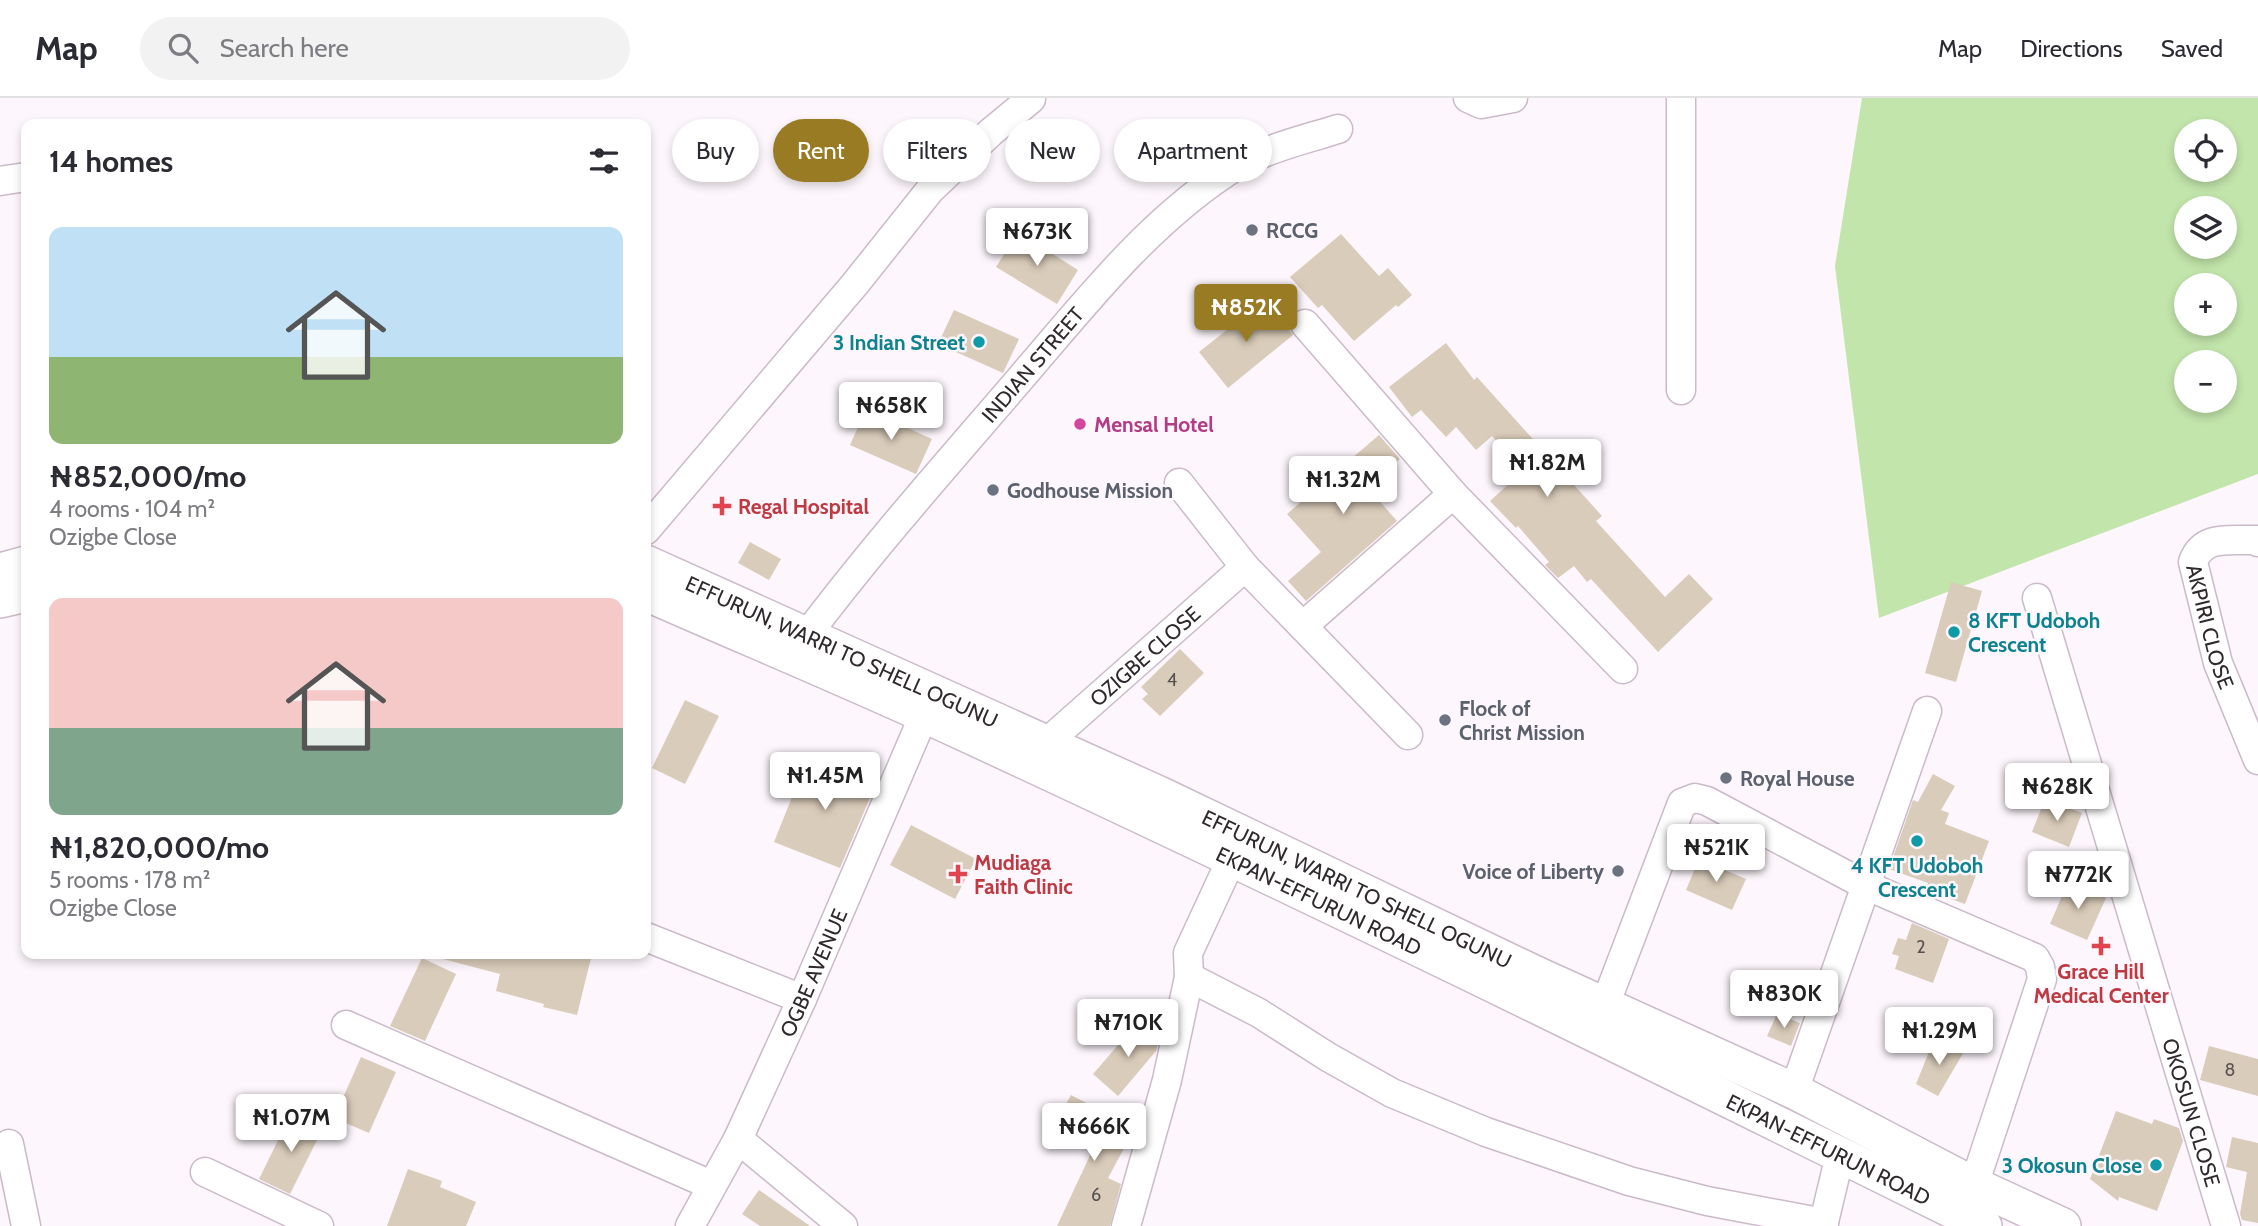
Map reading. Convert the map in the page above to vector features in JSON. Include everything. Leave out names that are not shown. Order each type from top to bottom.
[{"type":"main road","points":[[0,571],[21,565]]},
{"type":"main road","name":"EFFURUN, WARRI TO SHELL OGUNU","points":[[651,565],[1159,794],[1605,1005],[1794,1091],[1975,1185],[2063,1226]]},
{"type":"main road","points":[[0,600],[21,595]]},
{"type":"main road","name":"EKPAN-EFFURUN ROAD","points":[[651,595],[924,715],[1231,860],[1613,1042],[1984,1226]]},
{"type":"street","points":[[1468,98],[1481,104],[1513,98]]},
{"type":"street","points":[[1681,98],[1681,390]]},
{"type":"street","points":[[651,524],[855,284],[930,190],[991,132],[1031,99]]},
{"type":"street","name":"INDIAN STREET","points":[[807,635],[854,572],[1117,267],[1176,212],[1226,172],[1269,150],[1338,129]]},
{"type":"street","points":[[0,181],[21,178]]},
{"type":"street","points":[[1305,324],[1453,494],[1623,669]]},
{"type":"street","points":[[1179,483],[1245,567],[1408,735]]},
{"type":"street","points":[[1303,626],[1453,494]]},
{"type":"street","name":"AKPIRI CLOSE","points":[[2258,542],[2208,542],[2197,550],[2193,562],[2218,663],[2258,760]]},
{"type":"street","name":"OZIGBE CLOSE","points":[[1045,744],[1245,567]]},
{"type":"street","name":"OKOSUN CLOSE","points":[[2037,598],[2226,1226]]},
{"type":"street","points":[[1794,1091],[1927,711]]},
{"type":"street","name":"OGBE AVENUE","points":[[690,1226],[738,1139],[802,999],[924,715]]},
{"type":"street","points":[[1605,1005],[1682,803],[1695,798],[1707,801],[1865,885],[2035,958],[2042,979],[1975,1185]]},
{"type":"street","points":[[1126,1226],[1167,1080],[1189,977],[1188,953],[1231,860]]},
{"type":"street","points":[[651,939],[802,999]]},
{"type":"street","points":[[1189,977],[1259,1013],[1328,1057],[1392,1093],[1486,1132],[1629,1181],[1707,1201],[1823,1224],[1840,1155]]},
{"type":"street","points":[[346,1025],[711,1185]]},
{"type":"street","points":[[738,1139],[843,1226]]},
{"type":"street","points":[[9,1144],[26,1226]]},
{"type":"street","points":[[205,1172],[319,1226]]},
{"type":"green space","points":[[1862,98],[2258,98],[2258,474],[1879,618],[1835,266]]},
{"type":"building","points":[[1018,232],[1078,270],[1057,304],[996,267]]},
{"type":"building","points":[[1341,234],[1379,276],[1388,268],[1412,295],[1398,307],[1396,305],[1354,341],[1322,305],[1318,308],[1290,277]]},
{"type":"building","points":[[1266,299],[1293,335],[1228,388],[1199,352]]},
{"type":"building","name":"3 Indian Street","points":[[954,310],[1019,339],[1003,373],[938,344]]},
{"type":"building","points":[[1446,343],[1474,380],[1477,377],[1602,516],[1596,521],[1665,597],[1689,574],[1713,599],[1658,652],[1591,579],[1587,582],[1574,566],[1558,578],[1545,565],[1549,562],[1518,526],[1516,528],[1490,501],[1523,471],[1492,436],[1476,450],[1456,427],[1446,437],[1421,410],[1412,417],[1389,387]]},
{"type":"building","points":[[866,409],[932,439],[916,474],[850,445]]},
{"type":"building","points":[[1379,435],[1400,459],[1368,488],[1397,521],[1306,601],[1288,581],[1321,552],[1287,514]]},
{"type":"building","points":[[750,542],[781,559],[769,580],[738,563]]},
{"type":"building","name":"8 KFT Udoboh Crescent","points":[[1951,582],[1982,591],[1956,682],[1925,673]]},
{"type":"building","points":[[1180,649],[1204,673],[1160,716],[1142,699],[1148,694],[1141,687]]},
{"type":"building","points":[[685,700],[719,716],[685,784],[652,768]]},
{"type":"building","points":[[834,758],[856,767],[852,777],[875,786],[840,868],[774,842],[807,760],[829,769]]},
{"type":"building","points":[[1933,774],[1955,786],[1941,810],[1949,813],[1945,824],[1989,841],[1965,904],[1925,890],[1928,883],[1889,869],[1913,800],[1918,802]]},
{"type":"building","points":[[2045,799],[2082,813],[2069,847],[2032,832]]},
{"type":"building","points":[[1692,824],[1717,837],[1707,856],[1684,844]]},
{"type":"building","points":[[911,825],[976,859],[955,899],[890,865]]},
{"type":"building","points":[[1699,859],[1746,879],[1732,910],[1686,890]]},
{"type":"building","points":[[2068,882],[2106,898],[2087,940],[2050,924]]},
{"type":"building","points":[[1912,923],[1949,939],[1933,983],[1895,969],[1899,956],[1892,954],[1898,938],[1906,940]]},
{"type":"building","points":[[422,959],[456,974],[425,1041],[390,1026]]},
{"type":"building","points":[[443,959],[591,959],[577,1015],[496,991],[500,974]]},
{"type":"building","points":[[1777,1014],[1800,1023],[1791,1046],[1767,1036]]},
{"type":"building","points":[[1138,1022],[1159,1039],[1156,1051],[1118,1096],[1093,1074]]},
{"type":"building","points":[[1933,1042],[1965,1050],[1938,1096],[1916,1084]]},
{"type":"building","points":[[2209,1046],[2258,1059],[2258,1096],[2200,1080]]},
{"type":"building","points":[[361,1057],[396,1072],[369,1133],[334,1118]]},
{"type":"building","points":[[1071,1095],[1135,1128],[1108,1178],[1121,1184],[1110,1226],[1057,1226],[1093,1149],[1053,1128]]},
{"type":"building","points":[[2116,1111],[2152,1124],[2154,1119],[2179,1128],[2183,1141],[2157,1211],[2119,1197],[2118,1201],[2090,1179]]},
{"type":"building","points":[[291,1114],[322,1130],[290,1194],[259,1179]]},
{"type":"building","points":[[2232,1137],[2258,1143],[2258,1223],[2242,1220],[2240,1214],[2247,1172],[2226,1167]]},
{"type":"building","points":[[408,1169],[442,1181],[440,1187],[476,1202],[466,1226],[387,1226]]},
{"type":"building","points":[[759,1190],[810,1226],[760,1226],[742,1214]]},
{"type":"place","name":"RCCG","points":[[1252,230]]},
{"type":"place","name":"3 Indian Street","points":[[979,342]]},
{"type":"place","name":"Mensal Hotel","points":[[1080,424]]},
{"type":"place","name":"Godhouse Mission","points":[[993,490]]},
{"type":"place","name":"Regal Hospital","points":[[722,506]]},
{"type":"place","name":"8 KFT Udoboh Crescent","points":[[1954,632]]},
{"type":"place","name":"Flock of Christ Mission","points":[[1445,720]]},
{"type":"place","name":"Royal House","points":[[1726,778]]},
{"type":"place","name":"4 KFT Udoboh Crescent","points":[[1917,841]]},
{"type":"place","name":"Voice of Liberty","points":[[1618,871]]},
{"type":"place","name":"Mudiaga Faith Clinic","points":[[958,874]]},
{"type":"place","name":"Grace Hill Medical Center","points":[[2101,946]]},
{"type":"place","name":"3 Okosun Close","points":[[2156,1165]]}]
